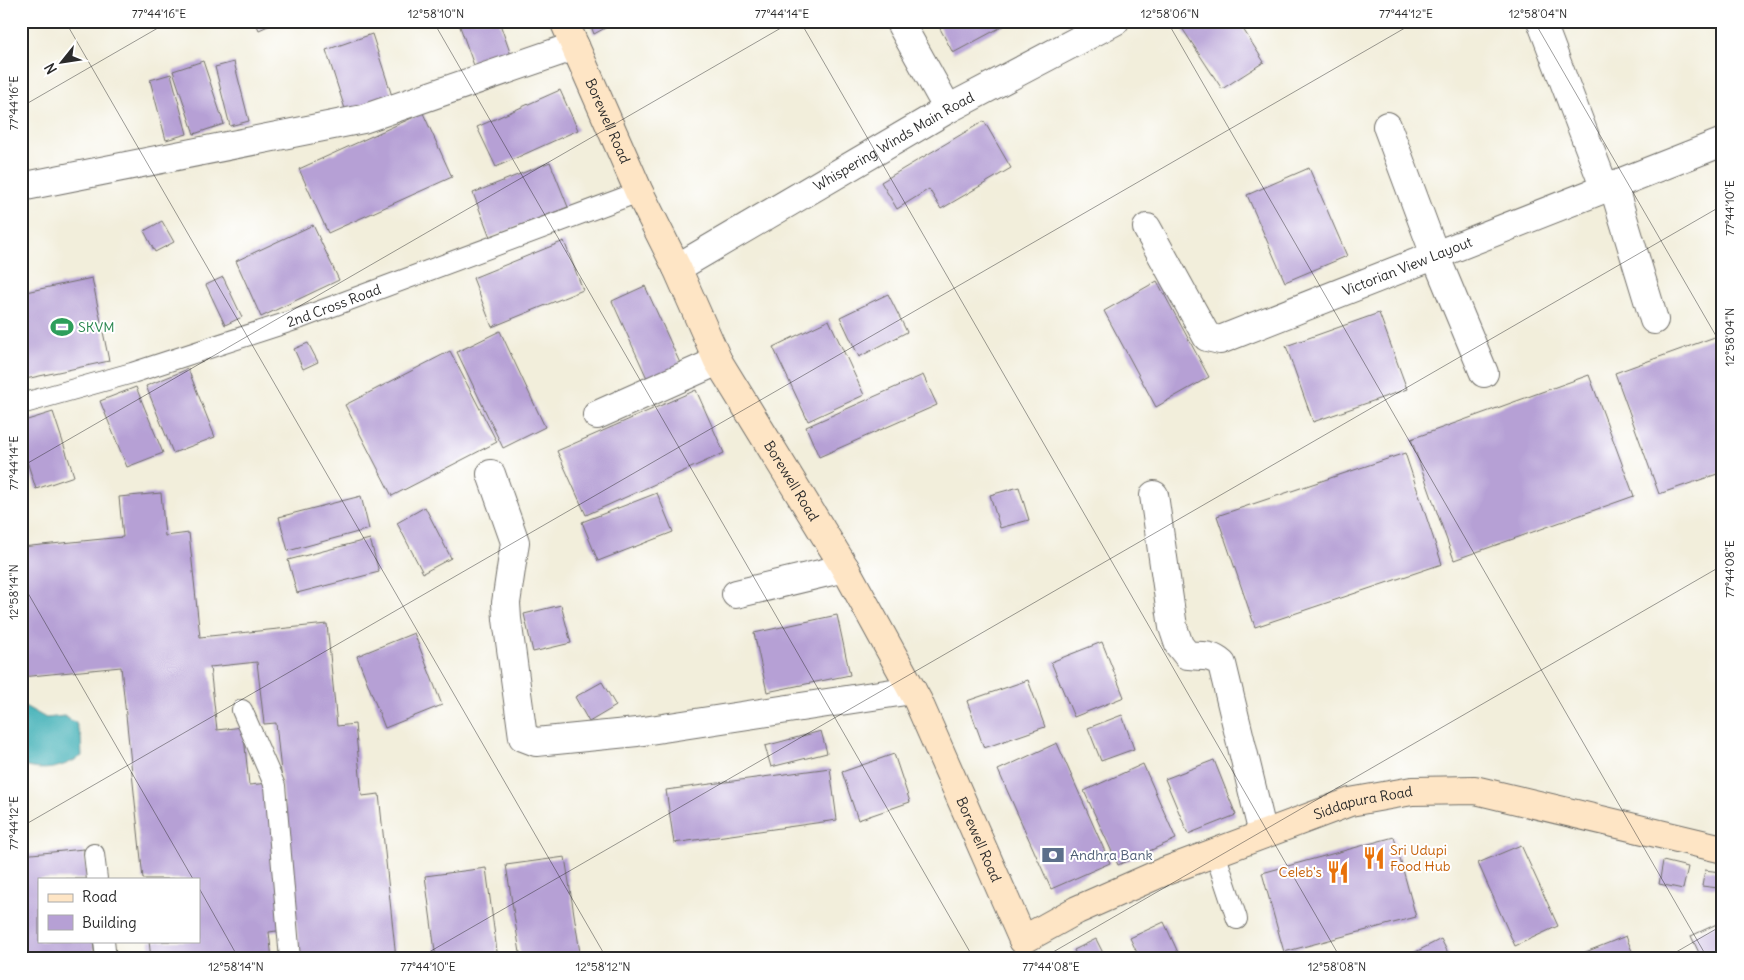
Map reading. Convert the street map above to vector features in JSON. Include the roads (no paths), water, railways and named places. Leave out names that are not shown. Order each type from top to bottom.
[{"type":"street","name":"Borewell Road","points":[[564,21],[639,192],[677,268],[718,362],[845,568],[912,690],[1020,949]]},
{"type":"street","points":[[899,21],[948,110]]},
{"type":"street","name":"Whispering Winds Main Road","points":[[677,268],[948,110],[1115,21]]},
{"type":"street","points":[[1541,21],[1609,187],[1654,320]]},
{"type":"street","points":[[21,187],[363,118],[575,46]]},
{"type":"street","points":[[1387,126],[1435,255],[1484,373]]},
{"type":"street","name":"Victorian View Layout","points":[[1147,228],[1207,337],[1220,340],[1723,142]]},
{"type":"street","points":[[597,415],[718,362]]},
{"type":"street","points":[[491,474],[516,542],[506,603],[523,737],[526,740],[536,742],[637,732],[912,690]]},
{"type":"street","points":[[1154,495],[1173,627],[1179,645],[1187,655],[1206,655],[1215,658],[1222,664],[1263,834]]},
{"type":"street","points":[[736,594],[845,568]]},
{"type":"street","name":"Siddapura Road","points":[[1020,949],[1086,906],[1163,872],[1350,802],[1412,790],[1475,790],[1723,849]]},
{"type":"lane","name":"2nd Cross Road","points":[[21,404],[132,373],[301,318],[639,192]]},
{"type":"lane","points":[[242,710],[275,786],[290,959]]},
{"type":"lane","points":[[1215,853],[1238,919]]},
{"type":"lane","points":[[94,854],[97,878]]},
{"type":"lane","points":[[104,942],[106,959]]},
{"type":"water","points":[[21,704],[46,718],[64,716],[76,723],[81,737],[82,756],[67,764],[53,768],[37,769],[21,765]]},
{"type":"place","name":"SKVM","points":[[62,327]]},
{"type":"place","name":"Andhra Bank","points":[[1053,855]]},
{"type":"place","name":"Sri Udupi Food Hub","points":[[1374,858]]},
{"type":"place","name":"Celeb's","points":[[1338,872]]}]
